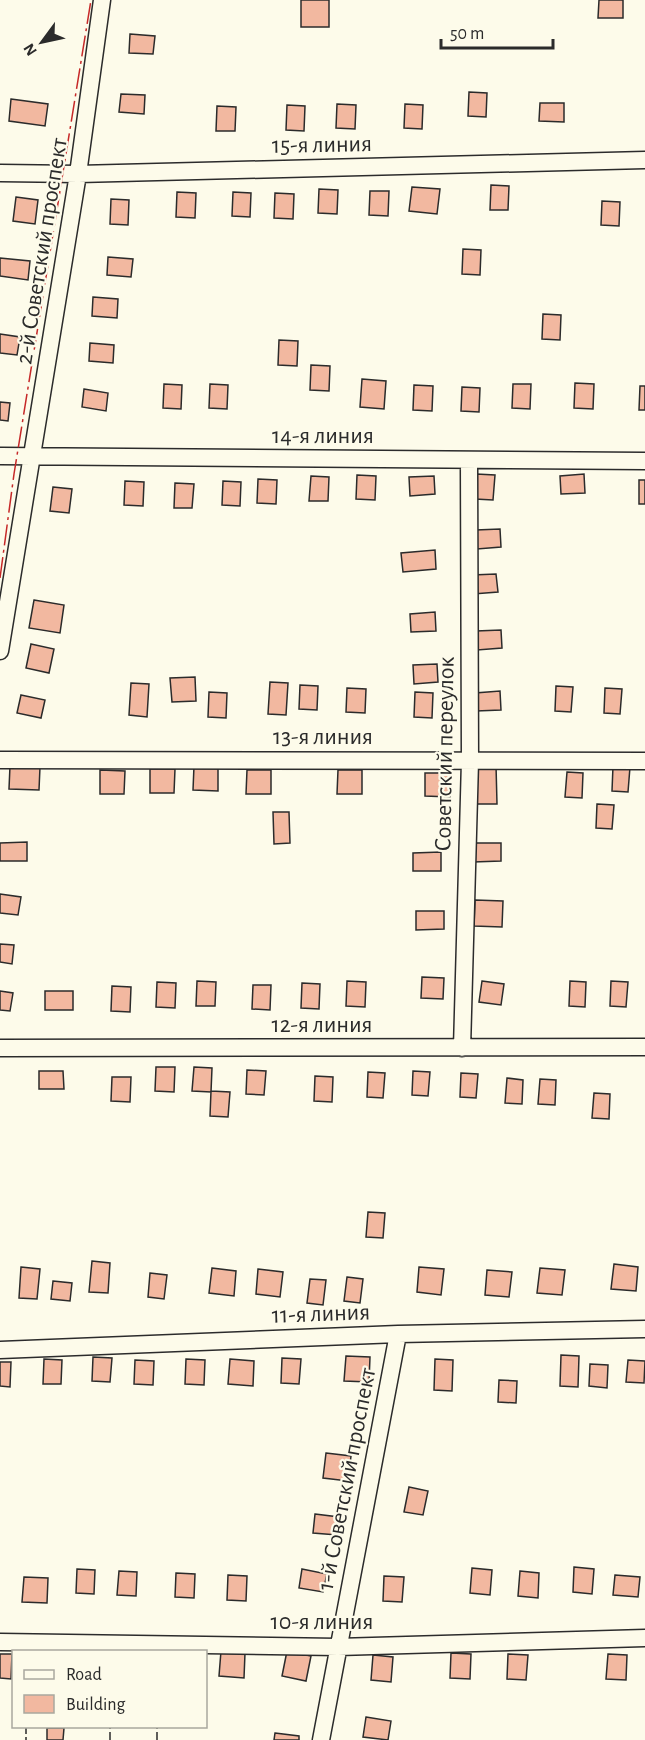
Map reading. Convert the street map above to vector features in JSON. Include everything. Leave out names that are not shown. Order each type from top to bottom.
[{"type":"street","name":"2-й Советский проспект","points":[[0,651],[78,174],[102,0]]},
{"type":"street","name":"15-я линия","points":[[0,173],[78,174],[645,160]]},
{"type":"street","name":"14-я линия","points":[[0,456],[645,461]]},
{"type":"street","name":"Советский переулок","points":[[462,1048],[470,761],[469,460]]},
{"type":"street","name":"13-я линия","points":[[0,760],[645,761]]},
{"type":"street","name":"12-я линия","points":[[0,1048],[645,1047]]},
{"type":"street","name":"11-я линия","points":[[0,1350],[398,1334],[645,1329]]},
{"type":"street","name":"1-й Советский проспект","points":[[321,1740],[398,1334]]},
{"type":"street","name":"10-я линия","points":[[0,1642],[338,1647],[645,1638]]},
{"type":"building","points":[[301,0],[329,0],[329,27],[301,27]]},
{"type":"building","points":[[599,0],[623,0],[623,18],[598,18]]},
{"type":"building","points":[[130,34],[155,36],[153,54],[129,53]]},
{"type":"building","points":[[469,92],[487,93],[486,117],[468,116]]},
{"type":"building","points":[[121,94],[145,95],[144,114],[119,112]]},
{"type":"building","points":[[11,99],[48,104],[45,126],[9,121]]},
{"type":"building","points":[[540,103],[564,103],[564,122],[539,121]]},
{"type":"building","points":[[337,104],[356,105],[355,129],[336,128]]},
{"type":"building","points":[[405,104],[423,105],[422,129],[404,128]]},
{"type":"building","points":[[287,105],[305,106],[304,131],[286,130]]},
{"type":"building","points":[[217,106],[236,107],[235,131],[216,131]]},
{"type":"building","points":[[491,185],[509,186],[508,210],[490,210]]},
{"type":"building","points":[[412,187],[440,189],[437,214],[409,211]]},
{"type":"building","points":[[319,189],[338,190],[337,214],[318,213]]},
{"type":"building","points":[[370,191],[389,191],[388,216],[369,215]]},
{"type":"building","points":[[177,192],[196,193],[195,218],[176,217]]},
{"type":"building","points":[[233,192],[251,193],[250,217],[232,216]]},
{"type":"building","points":[[275,193],[294,194],[293,219],[274,218]]},
{"type":"building","points":[[16,197],[38,200],[35,224],[13,221]]},
{"type":"building","points":[[111,199],[129,200],[128,225],[110,224]]},
{"type":"building","points":[[602,201],[620,202],[619,226],[601,225]]},
{"type":"building","points":[[463,249],[481,250],[480,275],[462,274]]},
{"type":"building","points":[[108,257],[133,259],[131,277],[107,275]]},
{"type":"building","points":[[0,258],[30,261],[28,280],[0,276]]},
{"type":"building","points":[[93,297],[118,299],[117,318],[92,316]]},
{"type":"building","points":[[543,314],[561,315],[560,340],[542,339]]},
{"type":"building","points":[[0,334],[20,337],[17,355],[0,353]]},
{"type":"building","points":[[279,340],[298,341],[297,366],[278,365]]},
{"type":"building","points":[[90,343],[114,345],[113,363],[89,361]]},
{"type":"building","points":[[311,365],[330,366],[329,391],[310,390]]},
{"type":"building","points":[[362,379],[386,381],[384,409],[360,407]]},
{"type":"building","points":[[575,383],[594,384],[593,409],[574,408]]},
{"type":"building","points":[[164,384],[182,385],[181,409],[163,408]]},
{"type":"building","points":[[210,384],[228,385],[227,409],[209,408]]},
{"type":"building","points":[[513,384],[531,384],[530,409],[512,408]]},
{"type":"building","points":[[414,385],[433,386],[432,411],[413,410]]},
{"type":"building","points":[[640,386],[645,386],[645,410],[639,410]]},
{"type":"building","points":[[462,387],[480,388],[479,412],[461,411]]},
{"type":"building","points":[[84,389],[108,393],[106,411],[82,407]]},
{"type":"building","points":[[0,402],[10,403],[8,421],[0,420]]},
{"type":"building","points":[[476,474],[495,475],[493,500],[475,499]]},
{"type":"building","points":[[584,474],[585,493],[561,494],[560,476]]},
{"type":"building","points":[[357,475],[376,476],[375,500],[356,499]]},
{"type":"building","points":[[311,476],[329,477],[328,501],[309,501]]},
{"type":"building","points":[[434,476],[435,494],[410,496],[409,477]]},
{"type":"building","points":[[258,479],[277,480],[276,504],[257,503]]},
{"type":"building","points":[[639,480],[645,480],[645,504],[639,504]]},
{"type":"building","points":[[125,481],[144,482],[143,506],[124,505]]},
{"type":"building","points":[[223,481],[241,482],[240,506],[222,505]]},
{"type":"building","points":[[175,483],[194,484],[192,508],[174,508]]},
{"type":"building","points":[[53,487],[72,489],[69,513],[50,511]]},
{"type":"building","points":[[500,529],[501,547],[477,549],[476,530]]},
{"type":"building","points":[[435,550],[436,569],[403,572],[401,553]]},
{"type":"building","points":[[496,574],[498,592],[473,594],[472,575]]},
{"type":"building","points":[[34,600],[64,605],[60,633],[29,628]]},
{"type":"building","points":[[435,612],[436,631],[411,632],[410,614]]},
{"type":"building","points":[[501,630],[502,648],[477,650],[476,631]]},
{"type":"building","points":[[31,644],[54,649],[49,673],[26,668]]},
{"type":"building","points":[[437,664],[438,682],[414,684],[413,665]]},
{"type":"building","points":[[195,677],[196,701],[172,702],[170,678]]},
{"type":"building","points":[[270,682],[288,683],[286,715],[268,714]]},
{"type":"building","points":[[131,683],[149,684],[147,717],[129,715]]},
{"type":"building","points":[[300,685],[318,686],[317,710],[299,709]]},
{"type":"building","points":[[556,686],[573,687],[571,712],[555,711]]},
{"type":"building","points":[[347,688],[366,689],[365,713],[346,712]]},
{"type":"building","points":[[605,688],[622,689],[620,714],[604,713]]},
{"type":"building","points":[[500,691],[501,710],[476,711],[475,693]]},
{"type":"building","points":[[209,692],[227,693],[226,718],[208,717]]},
{"type":"building","points":[[415,692],[433,693],[432,718],[414,717]]},
{"type":"building","points":[[21,695],[45,700],[41,718],[17,713]]},
{"type":"building","points":[[476,765],[496,765],[497,804],[476,804]]},
{"type":"building","points":[[10,766],[40,767],[39,790],[9,789]]},
{"type":"building","points":[[194,766],[218,767],[218,791],[193,790]]},
{"type":"building","points":[[613,766],[630,767],[628,792],[612,791]]},
{"type":"building","points":[[150,769],[175,769],[174,793],[150,793]]},
{"type":"building","points":[[100,770],[125,771],[124,794],[100,794]]},
{"type":"building","points":[[247,770],[271,770],[271,794],[246,794]]},
{"type":"building","points":[[338,770],[362,770],[362,794],[337,794]]},
{"type":"building","points":[[567,772],[583,773],[582,798],[565,797]]},
{"type":"building","points":[[425,773],[450,773],[450,797],[425,796]]},
{"type":"building","points":[[597,804],[614,805],[612,829],[596,828]]},
{"type":"building","points":[[273,812],[289,812],[290,843],[274,844]]},
{"type":"building","points":[[27,842],[27,861],[0,861],[0,843]]},
{"type":"building","points":[[473,843],[501,843],[501,861],[473,862]]},
{"type":"building","points":[[441,852],[441,871],[413,871],[413,853]]},
{"type":"building","points":[[0,894],[21,897],[18,915],[0,913]]},
{"type":"building","points":[[475,900],[503,901],[502,927],[474,926]]},
{"type":"building","points":[[416,911],[444,911],[444,929],[416,930]]},
{"type":"building","points":[[0,944],[14,945],[12,964],[0,962]]},
{"type":"building","points":[[422,977],[444,978],[443,999],[421,998]]},
{"type":"building","points":[[197,981],[216,982],[215,1006],[196,1006]]},
{"type":"building","points":[[347,981],[366,982],[365,1007],[346,1006]]},
{"type":"building","points":[[482,981],[504,984],[501,1005],[479,1002]]},
{"type":"building","points":[[570,981],[586,982],[585,1007],[569,1006]]},
{"type":"building","points":[[611,981],[628,982],[626,1007],[610,1006]]},
{"type":"building","points":[[157,982],[176,983],[175,1008],[156,1007]]},
{"type":"building","points":[[302,983],[320,984],[319,1009],[301,1008]]},
{"type":"building","points":[[253,985],[271,985],[270,1010],[252,1009]]},
{"type":"building","points":[[112,986],[131,987],[130,1012],[111,1011]]},
{"type":"building","points":[[0,991],[13,993],[10,1011],[0,1010]]},
{"type":"building","points":[[45,991],[73,991],[73,1010],[45,1010]]},
{"type":"building","points":[[156,1067],[175,1067],[174,1092],[155,1091]]},
{"type":"building","points":[[194,1067],[212,1068],[211,1092],[192,1091]]},
{"type":"building","points":[[247,1070],[266,1071],[264,1095],[246,1094]]},
{"type":"building","points":[[39,1071],[63,1071],[64,1089],[39,1089]]},
{"type":"building","points":[[413,1071],[430,1072],[428,1096],[412,1095]]},
{"type":"building","points":[[368,1072],[385,1073],[383,1098],[367,1097]]},
{"type":"building","points":[[461,1073],[478,1074],[476,1098],[460,1097]]},
{"type":"building","points":[[315,1076],[333,1077],[332,1102],[314,1101]]},
{"type":"building","points":[[112,1077],[131,1077],[130,1102],[111,1101]]},
{"type":"building","points":[[507,1078],[523,1080],[522,1104],[505,1103]]},
{"type":"building","points":[[540,1079],[556,1080],[555,1105],[538,1104]]},
{"type":"building","points":[[211,1091],[230,1092],[228,1117],[210,1116]]},
{"type":"building","points":[[594,1093],[610,1094],[609,1119],[592,1118]]},
{"type":"building","points":[[368,1212],[385,1213],[383,1238],[366,1237]]},
{"type":"building","points":[[92,1261],[110,1263],[108,1293],[89,1292]]},
{"type":"building","points":[[614,1264],[638,1267],[636,1291],[611,1289]]},
{"type":"building","points":[[21,1267],[40,1269],[37,1299],[19,1298]]},
{"type":"building","points":[[419,1267],[444,1269],[441,1295],[417,1292]]},
{"type":"building","points":[[212,1268],[236,1271],[234,1296],[209,1293]]},
{"type":"building","points":[[540,1268],[565,1270],[562,1295],[537,1293]]},
{"type":"building","points":[[258,1269],[283,1272],[280,1297],[256,1294]]},
{"type":"building","points":[[487,1270],[512,1272],[509,1297],[485,1295]]},
{"type":"building","points":[[150,1273],[167,1275],[164,1299],[148,1297]]},
{"type":"building","points":[[347,1277],[363,1279],[360,1303],[344,1301]]},
{"type":"building","points":[[310,1279],[326,1280],[323,1305],[307,1303]]},
{"type":"building","points":[[53,1281],[72,1283],[70,1301],[51,1299]]},
{"type":"building","points":[[561,1355],[579,1356],[578,1387],[560,1386]]},
{"type":"building","points":[[346,1356],[370,1357],[369,1382],[344,1381]]},
{"type":"building","points":[[93,1357],[112,1358],[110,1382],[92,1381]]},
{"type":"building","points":[[282,1358],[301,1359],[299,1384],[281,1383]]},
{"type":"building","points":[[44,1359],[62,1360],[61,1384],[43,1384]]},
{"type":"building","points":[[186,1359],[205,1360],[204,1385],[185,1384]]},
{"type":"building","points":[[230,1359],[254,1361],[253,1386],[228,1384]]},
{"type":"building","points":[[435,1359],[453,1360],[452,1391],[434,1390]]},
{"type":"building","points":[[135,1360],[154,1361],[153,1385],[134,1384]]},
{"type":"building","points":[[628,1360],[645,1361],[644,1383],[626,1382]]},
{"type":"building","points":[[0,1362],[11,1362],[10,1387],[0,1386]]},
{"type":"building","points":[[590,1364],[608,1365],[607,1388],[589,1386]]},
{"type":"building","points":[[499,1380],[517,1381],[516,1403],[498,1402]]},
{"type":"building","points":[[326,1453],[351,1456],[348,1481],[323,1478]]},
{"type":"building","points":[[409,1487],[428,1491],[423,1515],[404,1512]]},
{"type":"building","points":[[315,1514],[339,1517],[337,1535],[313,1533]]},
{"type":"building","points":[[574,1567],[594,1569],[592,1594],[573,1592]]},
{"type":"building","points":[[472,1568],[492,1570],[490,1595],[470,1593]]},
{"type":"building","points":[[77,1569],[95,1570],[94,1594],[76,1593]]},
{"type":"building","points":[[302,1569],[327,1574],[323,1592],[299,1588]]},
{"type":"building","points":[[119,1571],[137,1572],[136,1596],[117,1595]]},
{"type":"building","points":[[520,1571],[539,1573],[538,1598],[518,1596]]},
{"type":"building","points":[[176,1573],[195,1574],[194,1598],[175,1597]]},
{"type":"building","points":[[228,1575],[247,1576],[246,1601],[227,1600]]},
{"type":"building","points":[[615,1575],[640,1577],[638,1597],[613,1595]]},
{"type":"building","points":[[384,1576],[404,1577],[402,1602],[383,1601]]},
{"type":"building","points":[[24,1577],[48,1578],[47,1603],[22,1602]]},
{"type":"building","points":[[221,1651],[245,1653],[244,1678],[219,1676]]},
{"type":"building","points":[[287,1651],[311,1656],[306,1681],[282,1676]]},
{"type":"building","points":[[451,1653],[471,1654],[470,1679],[450,1678]]},
{"type":"building","points":[[0,1654],[12,1654],[11,1679],[0,1678]]},
{"type":"building","points":[[508,1654],[528,1655],[526,1680],[507,1679]]},
{"type":"building","points":[[608,1654],[627,1655],[626,1680],[606,1679]]},
{"type":"building","points":[[373,1655],[393,1657],[391,1682],[371,1680]]},
{"type":"building","points":[[366,1717],[391,1721],[388,1740],[363,1737]]},
{"type":"building","points":[[47,1728],[64,1728],[63,1740],[47,1740]]},
{"type":"building","points":[[275,1733],[299,1736],[299,1740],[274,1740]]},
{"type":"fence","points":[[26,1728],[26,1740]]},
{"type":"fence","points":[[110,1728],[110,1740]]},
{"type":"fence","points":[[157,1728],[157,1740]]},
{"type":"power","points":[[0,578],[14,474],[91,0]]}]
